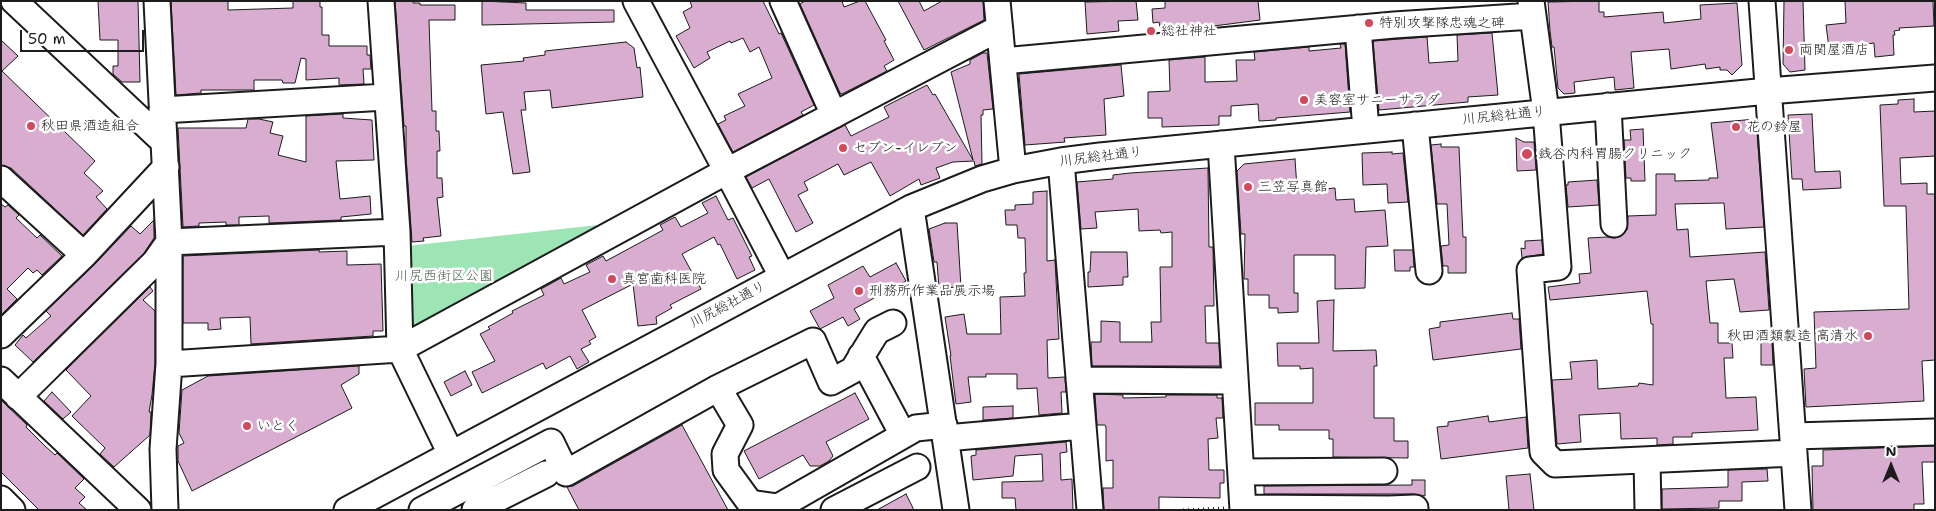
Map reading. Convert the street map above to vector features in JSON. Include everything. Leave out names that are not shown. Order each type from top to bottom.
[{"type":"street","points":[[14,1],[164,142]]},
{"type":"street","points":[[156,1],[169,242],[169,364],[163,449],[165,510]]},
{"type":"street","points":[[381,1],[386,97],[397,232],[400,349],[451,454]]},
{"type":"street","points":[[636,1],[782,276]]},
{"type":"street","points":[[783,1],[834,115]]},
{"type":"street","points":[[997,1],[1013,170]]},
{"type":"street","points":[[1762,1],[1798,510]]},
{"type":"street","points":[[1003,61],[1358,28],[1532,9],[1546,112],[1558,267],[1530,270],[1542,452],[1555,464],[1646,460],[1935,432]]},
{"type":"street","points":[[1358,28],[1366,130]]},
{"type":"street","points":[[169,364],[400,349],[727,171],[990,33],[1000,31]]},
{"type":"street","name":"川尻総社通り","points":[[347,510],[911,208],[982,179],[1013,170],[1061,161],[1221,144],[1768,91],[1935,78]]},
{"type":"street","points":[[162,110],[386,97]]},
{"type":"street","points":[[1608,106],[1614,224]]},
{"type":"street","points":[[1415,125],[1429,271]]},
{"type":"street","points":[[1221,144],[1243,509],[1415,508]]},
{"type":"street","points":[[1061,161],[1090,510]]},
{"type":"street","points":[[1,335],[84,255],[166,167]]},
{"type":"street","points":[[5,191],[84,255]]},
{"type":"street","points":[[911,208],[956,510]]},
{"type":"street","points":[[169,242],[397,232]]},
{"type":"street","points":[[138,510],[10,389],[155,262],[169,242]]},
{"type":"street","points":[[422,510],[551,442],[566,473],[718,388],[813,341],[831,382],[853,370],[877,331],[893,323]]},
{"type":"street","points":[[861,356],[903,435]]},
{"type":"street","points":[[1079,380],[1235,381]]},
{"type":"street","points":[[718,388],[740,425],[725,454],[726,470],[750,504],[778,507],[916,428],[945,431],[1082,426]]},
{"type":"street","points":[[1646,460],[1648,510]]},
{"type":"street","points":[[846,507],[917,467]]},
{"type":"street","points":[[1241,472],[1384,471]]},
{"type":"street","points":[[475,510],[546,474]]},
{"type":"street","points":[[1,499],[12,510]]},
{"type":"path","points":[[1183,510],[1243,509]]},
{"type":"green space","name":"川尻西街区公園","points":[[625,222],[409,332],[407,246]]},
{"type":"building","points":[[98,1],[138,1],[140,82],[122,82],[113,74],[113,66],[118,66],[118,40],[100,40]]},
{"type":"building","points":[[171,1],[228,1],[228,10],[293,8],[293,1],[320,1],[320,7],[322,7],[322,35],[329,35],[329,46],[367,46],[367,55],[370,55],[371,69],[363,69],[364,84],[339,85],[339,78],[306,80],[306,59],[301,58],[295,83],[283,83],[282,80],[254,80],[254,90],[201,90],[201,93],[176,95]]},
{"type":"building","points":[[395,1],[413,1],[413,3],[420,3],[420,5],[455,5],[455,20],[429,20],[432,111],[436,111],[436,131],[439,131],[440,151],[437,151],[437,178],[442,178],[443,197],[437,198],[441,236],[423,238],[424,241],[412,242],[406,156],[406,126],[404,126]]},
{"type":"building","points":[[482,1],[526,3],[526,10],[614,10],[614,22],[482,25]]},
{"type":"building","points":[[690,1],[763,1],[779,34],[781,33],[814,105],[801,112],[803,115],[733,152],[718,124],[726,120],[724,116],[745,106],[738,94],[772,78],[759,47],[750,52],[743,38],[731,43],[730,41],[707,52],[710,58],[694,68],[676,36],[690,28],[683,12],[692,7]]},
{"type":"building","points":[[805,1],[842,1],[844,7],[865,1],[886,40],[884,41],[894,60],[884,66],[887,71],[842,94],[840,93],[800,4]]},
{"type":"building","points":[[898,1],[919,1],[924,11],[942,1],[983,1],[984,20],[924,50]]},
{"type":"building","points":[[1136,1],[1138,20],[1118,21],[1119,31],[1087,34],[1085,2]]},
{"type":"building","points":[[1165,1],[1258,1],[1260,20],[1175,31],[1174,25],[1160,27],[1159,22],[1153,23],[1152,9],[1165,8]]},
{"type":"building","points":[[1599,1],[1599,12],[1604,12],[1604,17],[1663,12],[1664,23],[1701,19],[1700,5],[1737,3],[1742,65],[1732,75],[1727,70],[1720,70],[1720,67],[1706,69],[1705,64],[1671,69],[1669,49],[1631,52],[1634,88],[1615,90],[1614,77],[1574,82],[1575,93],[1564,94],[1558,88],[1548,2]]},
{"type":"building","points":[[1784,1],[1803,1],[1805,70],[1790,72],[1783,64]]},
{"type":"building","points":[[1845,1],[1933,1],[1934,26],[1899,28],[1900,30],[1894,31],[1894,55],[1875,57],[1874,43],[1829,48],[1826,25],[1846,23]]},
{"type":"building","points":[[1492,33],[1498,95],[1468,97],[1468,102],[1379,110],[1373,41],[1427,37],[1429,63],[1458,61],[1457,35]]},
{"type":"building","name":"秋田県酒造組合","points":[[1,40],[18,56],[2,71],[95,161],[84,173],[103,191],[96,197],[107,209],[83,235],[11,168],[1,165]]},
{"type":"building","points":[[626,42],[634,48],[637,68],[640,67],[643,97],[552,108],[550,90],[524,92],[526,110],[521,110],[530,172],[513,174],[503,112],[486,114],[481,65],[524,61],[523,58],[545,55],[545,51]]},
{"type":"building","points":[[1340,44],[1345,44],[1350,112],[1259,121],[1258,104],[1231,106],[1231,116],[1219,116],[1219,125],[1162,127],[1162,118],[1148,118],[1148,92],[1170,91],[1169,60],[1205,57],[1205,82],[1237,81],[1236,60],[1255,60],[1254,52],[1309,47],[1309,51],[1341,48]]},
{"type":"building","points":[[983,53],[987,53],[993,109],[983,110],[983,115],[981,115],[982,164],[975,166],[974,161],[953,162],[936,168],[940,178],[921,185],[919,179],[890,196],[871,162],[844,175],[838,164],[804,182],[808,190],[798,195],[813,223],[796,232],[769,179],[752,188],[746,177],[845,125],[851,136],[889,117],[884,107],[927,85],[933,95],[935,94],[973,160],[951,72],[970,64],[970,60]]},
{"type":"building","points":[[1121,65],[1124,96],[1104,99],[1106,135],[1064,138],[1065,142],[1025,145],[1019,74]]},
{"type":"building","points":[[1914,99],[1914,112],[1935,111],[1935,156],[1900,158],[1901,184],[1927,183],[1927,194],[1935,194],[1935,360],[1922,361],[1924,401],[1806,407],[1804,369],[1816,368],[1814,312],[1909,309],[1906,206],[1884,206],[1880,105],[1898,104],[1898,100]]},
{"type":"building","points":[[343,114],[343,118],[372,120],[374,160],[336,161],[340,199],[370,196],[371,214],[341,217],[341,220],[269,223],[269,216],[239,217],[239,225],[226,225],[226,222],[199,223],[199,226],[183,227],[178,128],[246,128],[248,119],[273,122],[270,133],[283,136],[278,155],[306,162],[306,116]]},
{"type":"building","points":[[1812,114],[1815,172],[1840,171],[1841,188],[1803,190],[1802,179],[1792,179],[1788,115]]},
{"type":"building","points":[[1756,119],[1764,227],[1726,229],[1724,203],[1675,204],[1677,230],[1688,229],[1690,257],[1765,252],[1769,310],[1740,312],[1734,279],[1706,281],[1710,323],[1718,323],[1718,343],[1732,343],[1733,358],[1724,358],[1726,398],[1756,397],[1758,430],[1692,433],[1692,437],[1673,437],[1673,444],[1657,445],[1657,438],[1621,439],[1620,413],[1579,415],[1581,442],[1557,444],[1552,380],[1572,379],[1570,362],[1597,360],[1598,389],[1638,386],[1639,383],[1653,385],[1653,324],[1651,324],[1647,291],[1550,300],[1548,287],[1580,283],[1579,274],[1591,273],[1588,238],[1615,238],[1621,236],[1627,230],[1628,216],[1656,215],[1656,174],[1675,174],[1675,181],[1718,178],[1711,123]]},
{"type":"building","points":[[1643,129],[1645,181],[1631,181],[1631,178],[1626,178],[1624,140],[1631,140],[1630,130]]},
{"type":"building","points":[[1516,138],[1524,142],[1534,142],[1536,170],[1517,171]]},
{"type":"building","points":[[1441,144],[1441,147],[1459,147],[1463,237],[1466,237],[1466,273],[1448,273],[1448,266],[1443,266],[1441,246],[1449,245],[1447,204],[1437,204],[1431,145]]},
{"type":"building","points":[[1392,152],[1392,154],[1403,153],[1408,202],[1388,203],[1387,184],[1363,185],[1362,153]]},
{"type":"building","points":[[1295,159],[1297,188],[1313,186],[1313,190],[1335,188],[1336,200],[1354,199],[1355,212],[1385,210],[1388,246],[1366,247],[1365,288],[1335,289],[1335,255],[1294,255],[1294,293],[1298,293],[1298,312],[1278,313],[1278,308],[1269,308],[1269,295],[1248,295],[1248,279],[1244,279],[1245,234],[1241,234],[1237,171],[1244,164]]},
{"type":"building","points":[[1208,168],[1209,247],[1213,247],[1214,306],[1205,306],[1206,343],[1219,343],[1220,366],[1092,366],[1091,342],[1101,342],[1101,321],[1120,322],[1120,342],[1152,342],[1151,322],[1161,322],[1160,267],[1172,267],[1172,232],[1161,233],[1160,230],[1139,231],[1138,209],[1095,212],[1097,228],[1081,229],[1077,182],[1113,179],[1113,175],[1130,173]]},
{"type":"building","points":[[1597,180],[1599,205],[1568,207],[1566,185],[1568,185],[1568,182]]},
{"type":"building","points":[[1047,191],[1047,261],[1055,260],[1059,339],[1047,340],[1048,378],[1065,377],[1066,392],[1061,392],[1062,413],[1039,415],[1037,388],[1017,389],[1017,374],[986,374],[986,377],[968,377],[971,402],[956,404],[945,317],[964,314],[967,334],[1001,334],[1000,297],[1025,296],[1024,273],[1026,273],[1025,238],[1018,238],[1017,225],[1006,225],[1005,210],[1015,210],[1015,205],[1033,204],[1033,192]]},
{"type":"building","points":[[716,196],[728,220],[733,218],[752,256],[749,257],[755,270],[737,279],[720,244],[718,245],[714,237],[682,254],[701,289],[670,305],[672,308],[656,317],[657,324],[638,326],[633,284],[582,310],[596,337],[589,341],[591,344],[581,349],[589,362],[577,369],[570,356],[546,369],[543,363],[482,393],[472,372],[495,361],[480,334],[490,329],[488,327],[513,313],[512,311],[544,295],[541,289],[561,278],[564,284],[590,272],[586,265],[603,256],[606,261],[663,230],[660,225],[675,217],[681,227],[708,213],[702,203]]},
{"type":"building","points":[[1,204],[5,207],[8,205],[19,215],[16,218],[37,238],[40,235],[62,256],[42,275],[37,270],[33,273],[28,268],[7,289],[17,299],[1,315]]},
{"type":"building","points":[[154,220],[154,238],[144,253],[33,362],[15,345],[23,335],[26,338],[51,316],[46,311],[131,226],[140,234]]},
{"type":"building","points":[[945,223],[957,223],[961,287],[939,288],[937,262],[934,262],[929,229]]},
{"type":"building","points":[[1542,240],[1543,254],[1522,258],[1521,248],[1525,249],[1525,241]]},
{"type":"building","points":[[319,250],[319,252],[347,251],[347,265],[381,264],[383,331],[373,331],[373,336],[251,344],[250,317],[220,318],[221,329],[208,330],[208,323],[183,323],[183,256]]},
{"type":"building","points":[[1394,250],[1413,250],[1414,267],[1410,267],[1410,271],[1395,271]]},
{"type":"building","points":[[1091,252],[1127,252],[1128,277],[1123,277],[1123,285],[1088,287]]},
{"type":"building","name":"刑務所作業品展示場","points":[[896,263],[906,281],[854,309],[860,319],[848,326],[843,317],[820,329],[810,311],[834,298],[828,285],[863,266],[870,277]]},
{"type":"building","points":[[150,287],[153,291],[143,300],[155,311],[155,363],[149,412],[151,412],[150,435],[114,467],[100,454],[105,448],[72,416],[91,396],[66,370]]},
{"type":"building","points":[[1334,300],[1333,351],[1376,350],[1377,366],[1374,366],[1374,418],[1394,418],[1394,441],[1408,441],[1408,458],[1333,457],[1333,439],[1329,439],[1329,430],[1279,430],[1279,425],[1255,425],[1255,403],[1313,403],[1313,368],[1300,369],[1300,366],[1278,366],[1277,343],[1319,343],[1317,301]]},
{"type":"building","points":[[1512,313],[1513,319],[1519,319],[1521,349],[1433,360],[1429,329],[1440,327],[1440,322]]},
{"type":"building","points":[[1772,340],[1773,365],[1761,365],[1761,341]]},
{"type":"building","name":"いとく","points":[[359,366],[359,374],[341,385],[352,408],[192,491],[178,461],[178,446],[184,443],[179,433],[182,390],[208,376]]},
{"type":"building","points":[[465,371],[472,385],[451,396],[444,382]]},
{"type":"building","points":[[52,392],[71,412],[63,419],[44,401]]},
{"type":"building","points":[[855,393],[869,419],[826,442],[833,456],[829,461],[820,466],[810,466],[803,455],[759,479],[744,451]]},
{"type":"building","points":[[1095,394],[1123,395],[1123,398],[1166,397],[1166,395],[1217,395],[1217,398],[1222,398],[1223,418],[1216,418],[1218,438],[1208,439],[1209,470],[1224,470],[1224,483],[1220,483],[1220,498],[1159,497],[1159,510],[1104,510],[1103,488],[1113,488],[1113,460],[1106,461],[1106,427],[1105,425],[1097,425]]},
{"type":"building","points":[[1,400],[27,425],[26,427],[45,446],[55,455],[57,453],[84,479],[75,488],[85,497],[79,503],[87,510],[39,510],[1,472]]},
{"type":"building","points":[[1013,406],[1013,418],[983,420],[983,407]]},
{"type":"building","points":[[1488,416],[1489,422],[1526,417],[1528,448],[1441,459],[1437,427],[1448,426],[1448,422]]},
{"type":"building","points":[[682,425],[728,510],[579,510],[567,487],[573,486]]},
{"type":"building","points":[[1066,442],[1067,452],[1060,453],[1061,480],[1072,479],[1073,510],[1016,510],[1015,498],[1002,498],[1002,482],[1043,481],[1042,454],[1015,456],[1013,476],[973,480],[971,456],[976,455],[976,450]]},
{"type":"building","points":[[1935,446],[1935,462],[1922,462],[1924,504],[1914,504],[1914,510],[1813,510],[1812,466],[1823,466],[1823,450]]},
{"type":"building","points":[[1767,469],[1768,481],[1742,482],[1742,501],[1719,501],[1719,508],[1662,509],[1662,489],[1728,487],[1728,470]]},
{"type":"building","points":[[1530,474],[1534,510],[1509,510],[1506,476]]},
{"type":"building","points":[[1412,480],[1425,480],[1425,496],[1414,494],[1264,494],[1264,486],[1412,485]]},
{"type":"building","points":[[906,494],[914,510],[877,510]]},
{"type":"place","name":"特別攻撃隊忠魂之碑","points":[[1369,23]]},
{"type":"place","name":"総社神社","points":[[1151,31]]},
{"type":"place","name":"両関屋酒店","points":[[1789,50]]},
{"type":"place","name":"美容室サニーサラダ","points":[[1304,100]]},
{"type":"place","name":"秋田県酒造組合","points":[[31,126]]},
{"type":"place","name":"花の鈴屋","points":[[1736,127]]},
{"type":"place","name":"セブン-イレブン","points":[[843,148]]},
{"type":"place","name":"銭谷内科胃腸クリニック","points":[[1527,154]]},
{"type":"place","name":"三笠写真館","points":[[1248,187]]},
{"type":"place","name":"真宮歯科医院","points":[[612,279]]},
{"type":"place","name":"刑務所作業品展示場","points":[[859,291]]},
{"type":"place","name":"秋田酒類製造 高清水","points":[[1868,336]]},
{"type":"place","name":"いとく","points":[[247,426]]}]
